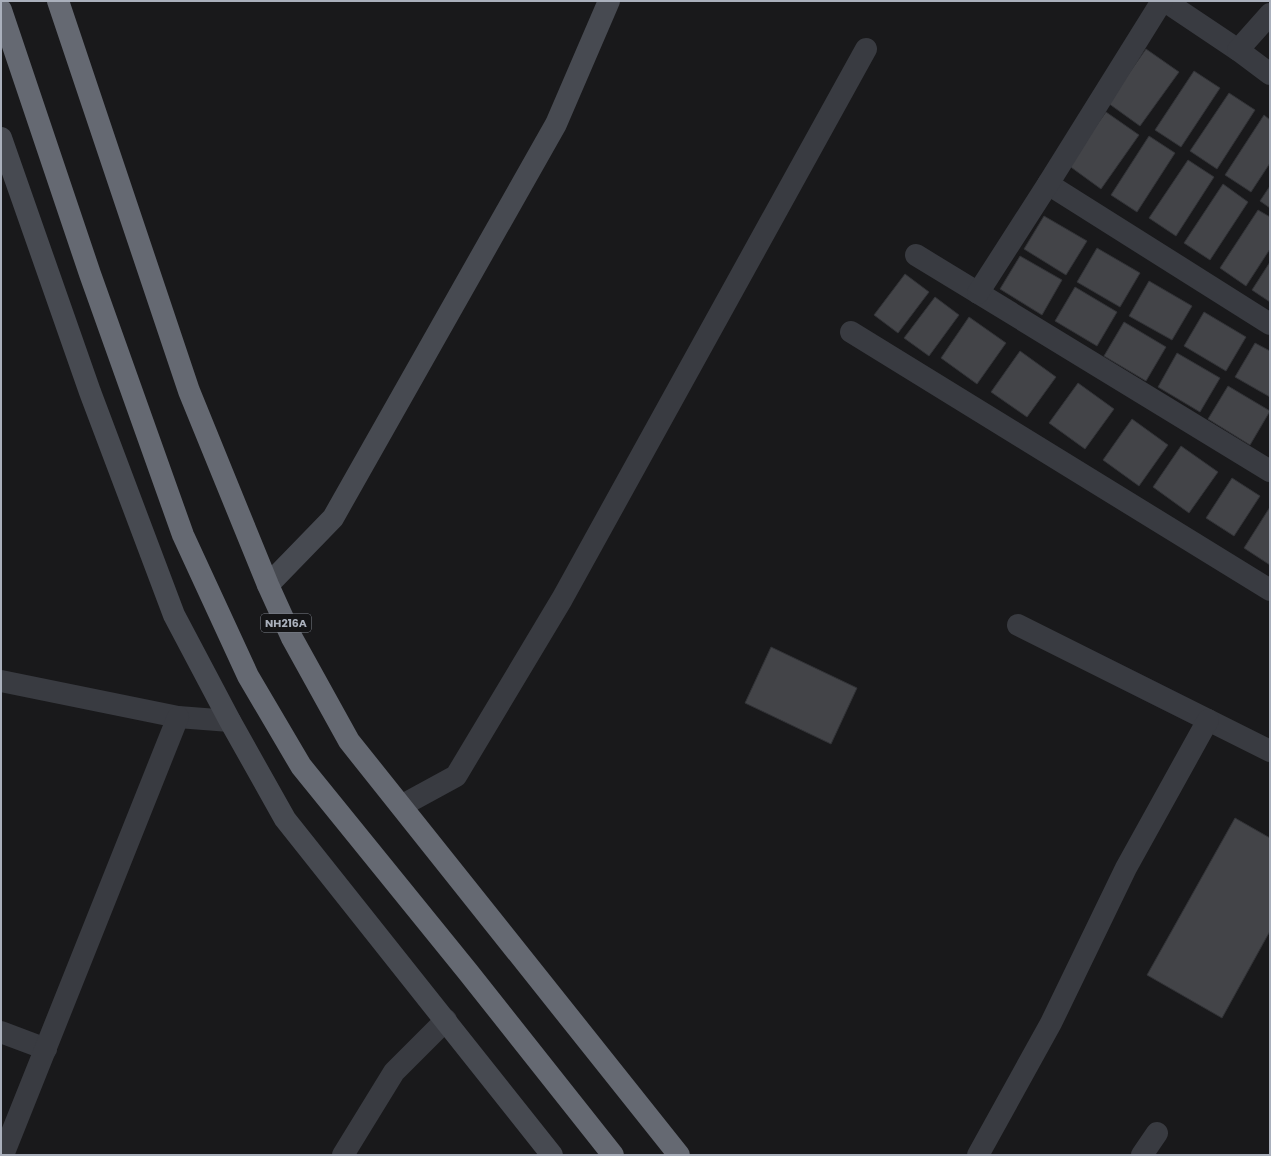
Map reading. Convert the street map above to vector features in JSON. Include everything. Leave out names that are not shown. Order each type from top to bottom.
[{"type":"highway","name":"NH216A","points":[[58,1],[189,392],[268,585],[292,638],[349,741],[679,1155]]},
{"type":"highway","points":[[1,10],[90,274],[183,535],[248,676],[301,766],[468,972],[613,1155]]},
{"type":"street","points":[[268,585],[333,518],[556,124],[609,1]]},
{"type":"street","points":[[978,292],[1163,1],[1238,50],[1270,74]]},
{"type":"street","points":[[1238,50],[1270,14]]},
{"type":"street","points":[[401,806],[456,776],[566,592],[866,49]]},
{"type":"street","points":[[1,138],[90,392],[174,615],[230,721],[285,819],[552,1155]]},
{"type":"street","points":[[1048,184],[1270,324]]},
{"type":"street","points":[[916,255],[1269,468]]},
{"type":"street","points":[[851,332],[1270,590]]},
{"type":"street","points":[[1018,625],[1270,751]]},
{"type":"street","points":[[1,681],[178,717],[230,721]]},
{"type":"street","points":[[3,1155],[178,717]]},
{"type":"street","points":[[978,1155],[1051,1023],[1126,868],[1208,720]]},
{"type":"street","points":[[343,1155],[394,1072],[446,1020]]},
{"type":"street","points":[[1,1032],[46,1049]]},
{"type":"street","points":[[1142,1155],[1157,1133]]},
{"type":"building","points":[[1146,49],[1179,72],[1140,126],[1108,103]]},
{"type":"building","points":[[1194,71],[1220,88],[1181,147],[1155,130]]},
{"type":"building","points":[[1229,93],[1255,110],[1217,169],[1190,151]]},
{"type":"building","points":[[1106,112],[1139,135],[1101,189],[1068,165]]},
{"type":"building","points":[[1264,115],[1270,120],[1270,163],[1251,192],[1225,175]]},
{"type":"building","points":[[1149,136],[1175,153],[1137,212],[1111,195]]},
{"type":"building","points":[[1188,160],[1214,177],[1176,236],[1149,218]]},
{"type":"building","points":[[1223,184],[1248,202],[1210,260],[1184,243]]},
{"type":"building","points":[[1270,186],[1270,208],[1260,201]]},
{"type":"building","points":[[1258,210],[1270,217],[1270,249],[1246,286],[1220,268]]},
{"type":"building","points":[[1044,216],[1087,241],[1066,275],[1024,249]]},
{"type":"building","points":[[1097,248],[1140,273],[1120,307],[1077,282]]},
{"type":"building","points":[[1020,256],[1062,280],[1042,315],[1000,289]]},
{"type":"building","points":[[1270,262],[1270,302],[1252,290]]},
{"type":"building","points":[[905,274],[929,292],[898,333],[874,315]]},
{"type":"building","points":[[1149,281],[1192,306],[1172,340],[1129,316]]},
{"type":"building","points":[[1075,287],[1117,312],[1097,346],[1055,321]]},
{"type":"building","points":[[935,297],[959,315],[929,356],[904,338]]},
{"type":"building","points":[[1204,312],[1246,337],[1226,371],[1184,346]]},
{"type":"building","points":[[969,317],[1006,343],[977,384],[941,358]]},
{"type":"building","points":[[1124,322],[1166,347],[1146,381],[1104,356]]},
{"type":"building","points":[[1255,343],[1270,351],[1270,397],[1235,377]]},
{"type":"building","points":[[1020,351],[1056,377],[1027,417],[991,392]]},
{"type":"building","points":[[1177,353],[1220,378],[1200,412],[1158,387]]},
{"type":"building","points":[[1078,383],[1114,409],[1085,449],[1049,423]]},
{"type":"building","points":[[1228,386],[1270,411],[1250,445],[1208,419]]},
{"type":"building","points":[[1132,419],[1168,445],[1139,486],[1103,460]]},
{"type":"building","points":[[1181,446],[1218,472],[1189,513],[1153,487]]},
{"type":"building","points":[[1232,478],[1260,496],[1234,536],[1206,518]]},
{"type":"building","points":[[1270,507],[1270,565],[1244,548]]},
{"type":"building","points":[[771,647],[857,688],[831,744],[745,703]]},
{"type":"building","points":[[1235,818],[1270,838],[1270,931],[1222,1018],[1147,975]]}]
